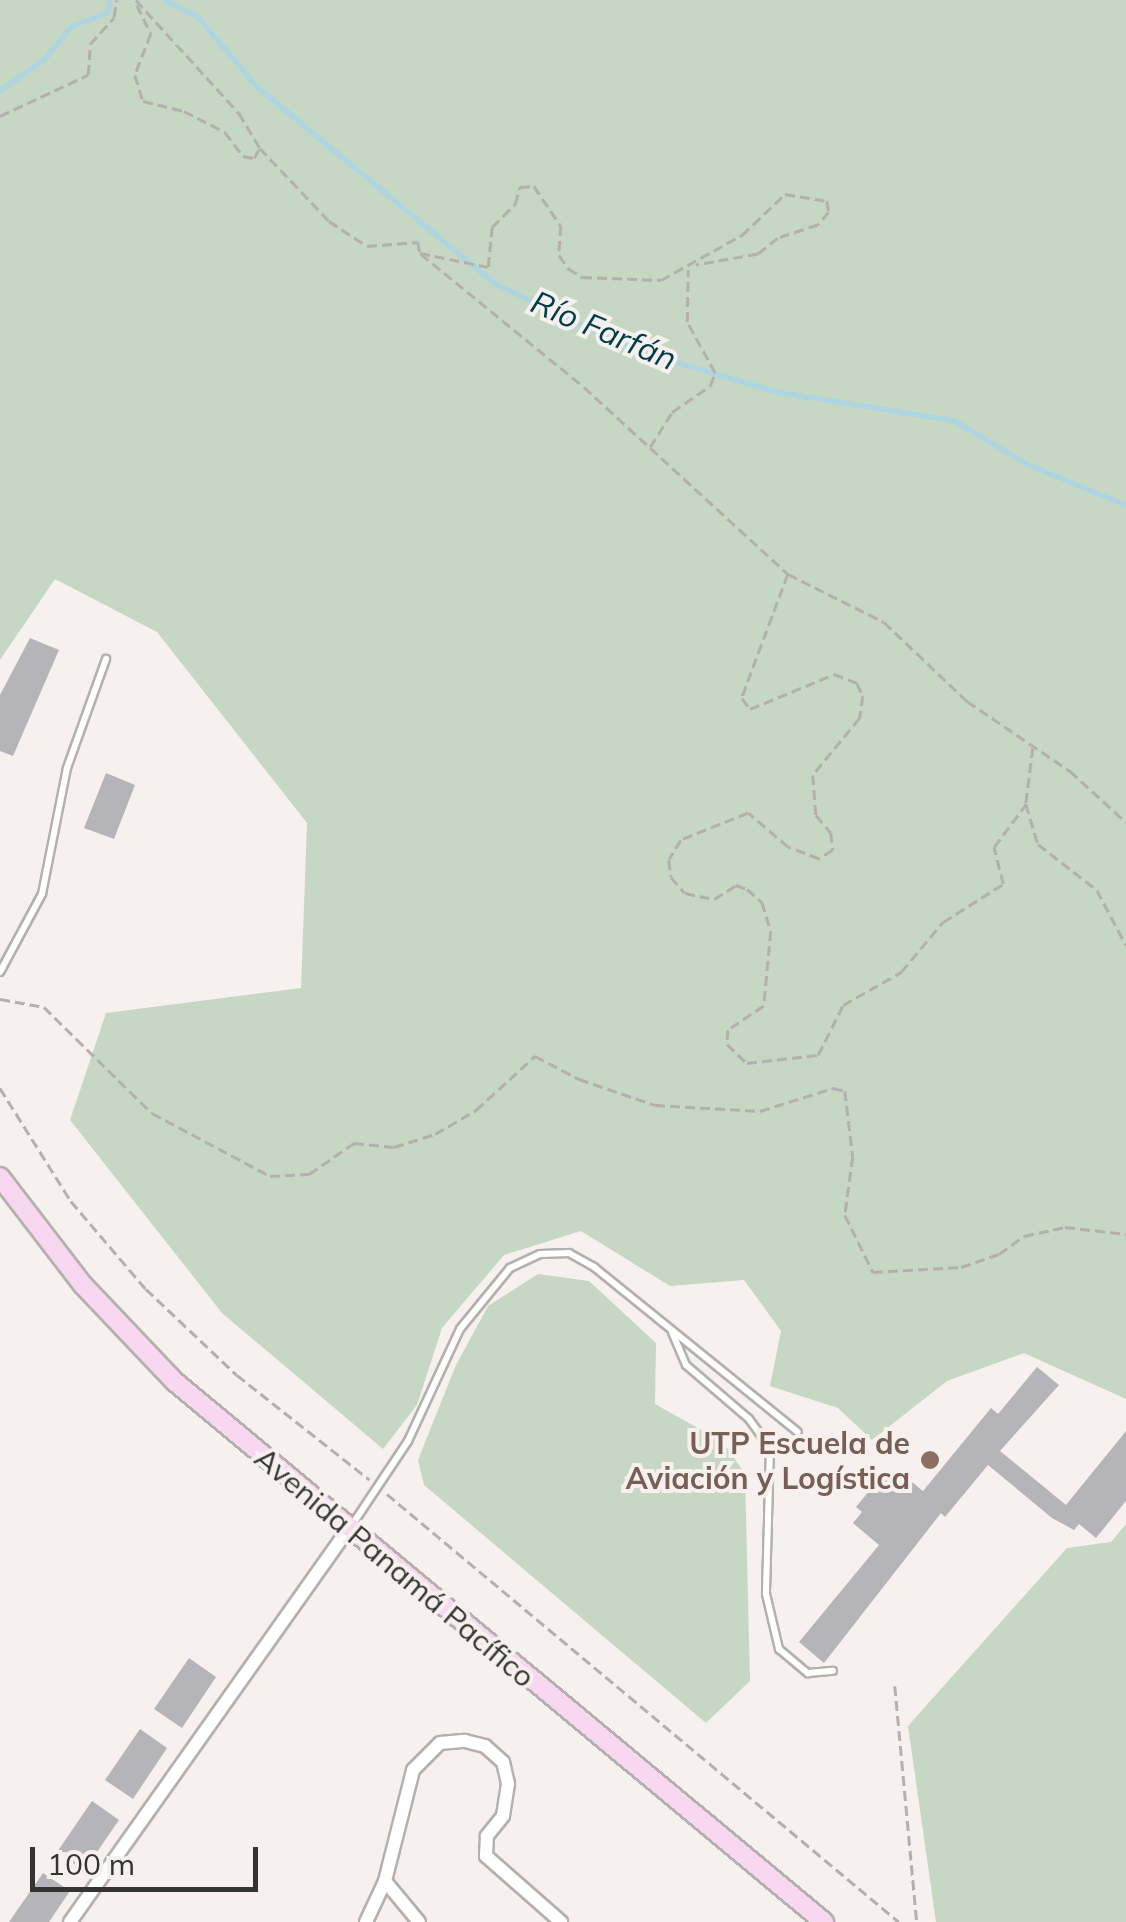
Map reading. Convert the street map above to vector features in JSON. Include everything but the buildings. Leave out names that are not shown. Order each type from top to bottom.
[{"type":"main road","name":"Avenida Panamá Pacífico","points":[[0,1178],[131,1339],[348,1530],[824,1922]]},
{"type":"street","points":[[70,1922],[348,1530]]},
{"type":"street","points":[[366,1922],[385,1882],[412,1770],[424,1753],[440,1743],[465,1742],[485,1746],[503,1762],[508,1800],[487,1836],[486,1856],[561,1922]]},
{"type":"street","points":[[385,1882],[419,1922]]},
{"type":"lane","points":[[0,972],[42,894],[67,768],[106,659]]},
{"type":"lane","points":[[348,1530],[424,1412],[460,1328],[510,1268],[540,1254],[569,1253],[798,1432]]},
{"type":"lane","points":[[672,1330],[686,1365],[749,1419],[770,1448],[766,1594],[772,1635],[797,1668],[833,1671]]},
{"type":"path","points":[[0,116],[88,75],[90,44],[114,18],[116,0]]},
{"type":"path","points":[[137,2],[239,113],[260,148],[348,238],[367,246],[418,242],[420,253],[584,387],[788,574],[884,622],[967,701],[1034,748],[1126,822]]},
{"type":"path","points":[[137,2],[151,34],[135,75],[143,101],[184,111],[225,132],[243,156],[254,158],[260,148]]},
{"type":"path","points":[[420,253],[488,267],[492,227],[515,204],[520,187],[534,186],[561,226],[559,255],[582,277],[630,283],[696,265],[742,235],[786,194],[827,202],[829,212],[818,226],[778,238],[758,254],[696,265]]},
{"type":"path","points":[[649,449],[672,412],[710,386],[714,373],[687,322],[688,269]]},
{"type":"path","points":[[788,574],[742,698],[750,708],[834,674],[857,684],[863,696],[860,718],[813,775],[816,815],[831,833],[832,850],[819,859],[788,847],[748,813],[682,840],[668,860],[671,877],[685,893],[714,900],[736,885],[762,902],[771,931],[764,1006],[728,1030],[726,1044],[747,1063],[818,1055],[843,1005],[901,972],[943,922],[1004,884],[994,847],[1026,804]]},
{"type":"path","points":[[1034,748],[1026,804],[1038,844],[1097,890],[1126,945]]},
{"type":"path","points":[[0,999],[44,1008],[152,1112],[270,1176],[309,1174],[354,1143],[394,1147],[435,1134],[476,1110],[536,1056],[622,1095],[688,1108],[760,1112],[833,1088],[845,1090],[853,1157],[844,1215],[873,1272],[962,1267],[1000,1254],[1024,1236],[1064,1226],[1126,1234]]},
{"type":"path","points":[[0,1088],[71,1201],[146,1289],[237,1374],[378,1486],[898,1922]]},
{"type":"path","points":[[895,1686],[917,1922]]},
{"type":"green space","points":[[0,0],[1126,0],[1126,1399],[1024,1353],[947,1381],[872,1440],[838,1408],[770,1386],[781,1331],[744,1280],[670,1286],[581,1231],[504,1255],[442,1328],[417,1405],[383,1449],[222,1313],[70,1120],[106,1013],[301,988],[307,823],[157,632],[55,579],[0,660]]},
{"type":"green space","points":[[538,1274],[589,1281],[656,1343],[655,1404],[723,1442],[745,1474],[750,1681],[706,1723],[424,1485],[418,1460],[456,1365],[488,1306]]},
{"type":"green space","points":[[1126,1524],[1126,1922],[936,1922],[908,1726],[1067,1548],[1111,1542]]},
{"type":"waterway","name":"Río Farfán","points":[[0,90],[44,59],[71,26],[107,12],[110,0]]},
{"type":"waterway","name":"Río Farfán","points":[[164,0],[197,16],[256,86],[494,283],[630,348],[778,392],[953,420],[1025,463],[1126,505]]},
{"type":"place","name":"UTP Escuela de Aviación y Logística","points":[[930,1460]]}]
